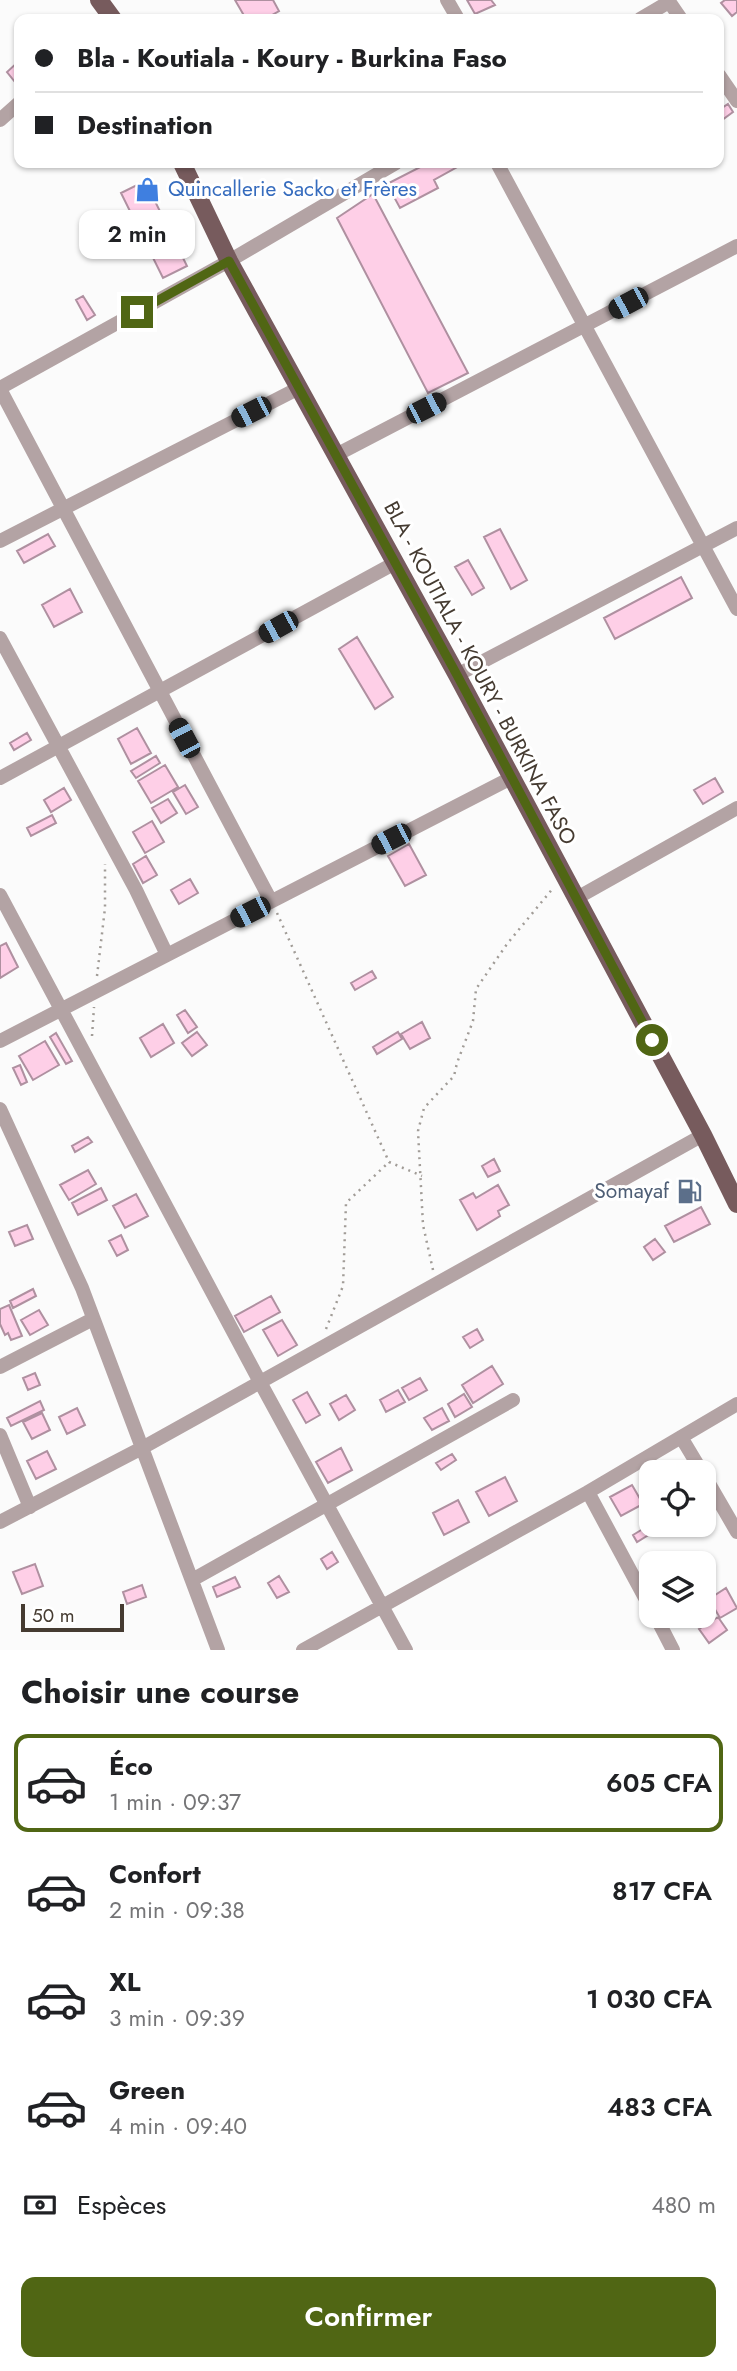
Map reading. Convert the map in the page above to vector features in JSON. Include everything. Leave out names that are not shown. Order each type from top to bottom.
[{"type":"main road","name":"BLA - KOUTIALA - KOURY - BURKINA FASO","points":[[184,168],[229,261],[457,675],[703,1135],[737,1204]]},
{"type":"street","points":[[648,14],[668,1]]},
{"type":"street","points":[[724,82],[737,101]]},
{"type":"street","points":[[0,120],[14,107]]},
{"type":"street","points":[[271,901],[0,389],[229,261],[387,168]]},
{"type":"street","points":[[500,168],[737,609]]},
{"type":"street","points":[[336,455],[737,246]]},
{"type":"street","points":[[0,541],[299,388]]},
{"type":"street","points":[[457,675],[737,528]]},
{"type":"street","points":[[0,778],[395,563]]},
{"type":"street","points":[[0,638],[136,890],[167,955]]},
{"type":"street","points":[[0,1041],[511,778]]},
{"type":"street","points":[[575,899],[737,808]]},
{"type":"street","points":[[0,895],[406,1650]]},
{"type":"street","points":[[0,1109],[82,1289],[218,1650]]},
{"type":"street","points":[[0,1522],[142,1448],[703,1135]]},
{"type":"street","points":[[0,1367],[93,1320]]},
{"type":"street","points":[[192,1580],[513,1400]]},
{"type":"street","points":[[303,1650],[588,1492],[737,1404]]},
{"type":"street","points":[[0,1434],[30,1507]]},
{"type":"street","points":[[681,1437],[695,1460]]},
{"type":"street","points":[[588,1492],[639,1587]]},
{"type":"street","points":[[716,1496],[737,1532]]},
{"type":"street","points":[[662,1628],[673,1650]]},
{"type":"path","points":[[90,1063],[105,908],[105,858]]},
{"type":"path","points":[[436,1284],[423,1225],[418,1131],[424,1108],[454,1076],[473,1021],[476,989],[507,944],[563,875]]},
{"type":"path","points":[[271,901],[389,1162],[422,1176]]},
{"type":"path","points":[[314,1352],[343,1286],[346,1203],[389,1162]]},
{"type":"building","points":[[235,0],[273,0],[279,11],[274,14],[243,14]]},
{"type":"building","points":[[467,0],[491,0],[495,5],[475,14]]},
{"type":"building","points":[[725,0],[737,0],[737,12],[732,16],[721,3]]},
{"type":"building","points":[[14,66],[14,81],[7,72]]},
{"type":"building","points":[[728,104],[733,112],[724,119],[724,107]]},
{"type":"building","points":[[418,168],[455,168],[434,180],[438,188],[400,208],[387,184]]},
{"type":"building","points":[[145,181],[187,266],[163,278],[121,193]]},
{"type":"building","points":[[373,194],[468,373],[428,393],[337,218]]},
{"type":"building","points":[[83,296],[95,315],[87,320],[76,300]]},
{"type":"building","points":[[500,529],[527,580],[511,589],[484,537]]},
{"type":"building","points":[[48,534],[55,546],[24,563],[17,551]]},
{"type":"building","points":[[468,560],[484,588],[472,595],[455,567]]},
{"type":"building","points":[[681,577],[692,598],[615,639],[604,618]]},
{"type":"building","points":[[70,589],[82,612],[54,627],[42,605]]},
{"type":"building","points":[[357,637],[393,697],[375,709],[339,649]]},
{"type":"building","points":[[137,728],[151,753],[131,764],[118,739]]},
{"type":"building","points":[[27,733],[31,740],[14,750],[10,743]]},
{"type":"building","points":[[156,756],[160,763],[136,778],[131,771]]},
{"type":"building","points":[[165,765],[178,787],[151,803],[138,781]]},
{"type":"building","points":[[715,778],[723,792],[703,804],[694,790]]},
{"type":"building","points":[[185,785],[198,807],[186,814],[173,792]]},
{"type":"building","points":[[64,788],[71,800],[51,812],[44,800]]},
{"type":"building","points":[[168,799],[177,813],[161,823],[152,808]]},
{"type":"building","points":[[52,815],[56,823],[31,836],[27,828]]},
{"type":"building","points":[[152,821],[164,842],[145,853],[133,832]]},
{"type":"building","points":[[409,844],[426,875],[405,886],[388,856]]},
{"type":"building","points":[[146,856],[157,875],[143,883],[133,864]]},
{"type":"building","points":[[190,879],[198,893],[179,904],[171,890]]},
{"type":"building","points":[[6,943],[18,967],[0,978],[0,946]]},
{"type":"building","points":[[372,971],[376,978],[355,990],[351,983]]},
{"type":"building","points":[[185,1010],[197,1027],[188,1033],[177,1015]]},
{"type":"building","points":[[422,1022],[430,1038],[410,1049],[401,1034]]},
{"type":"building","points":[[163,1024],[174,1043],[151,1057],[140,1038]]},
{"type":"building","points":[[197,1032],[207,1045],[192,1056],[182,1043]]},
{"type":"building","points":[[398,1032],[402,1039],[377,1054],[373,1047]]},
{"type":"building","points":[[56,1033],[72,1061],[66,1064],[50,1037]]},
{"type":"building","points":[[45,1041],[59,1065],[33,1080],[19,1056]]},
{"type":"building","points":[[20,1065],[27,1082],[21,1085],[13,1068]]},
{"type":"building","points":[[88,1137],[92,1142],[75,1152],[72,1146]]},
{"type":"building","points":[[494,1159],[500,1171],[488,1177],[482,1166]]},
{"type":"building","points":[[88,1170],[96,1184],[69,1200],[60,1185]]},
{"type":"building","points":[[498,1185],[509,1205],[498,1211],[500,1216],[477,1230],[460,1200],[473,1193],[476,1198]]},
{"type":"building","points":[[101,1188],[107,1200],[78,1215],[72,1203]]},
{"type":"building","points":[[136,1194],[148,1216],[125,1228],[113,1206]]},
{"type":"building","points":[[701,1207],[710,1224],[674,1242],[665,1226]]},
{"type":"building","points":[[27,1225],[33,1239],[15,1246],[9,1232]]},
{"type":"building","points":[[121,1235],[128,1250],[117,1256],[109,1241]]},
{"type":"building","points":[[655,1239],[665,1252],[653,1260],[644,1247]]},
{"type":"building","points":[[33,1289],[36,1296],[13,1308],[10,1301]]},
{"type":"building","points":[[271,1296],[280,1312],[244,1332],[235,1316]]},
{"type":"building","points":[[9,1305],[22,1336],[11,1340],[8,1333],[5,1335],[0,1324],[0,1309]]},
{"type":"building","points":[[39,1310],[48,1325],[30,1335],[21,1320]]},
{"type":"building","points":[[282,1320],[297,1345],[278,1356],[263,1330]]},
{"type":"building","points":[[477,1329],[483,1340],[470,1348],[463,1337]]},
{"type":"building","points":[[492,1366],[503,1384],[473,1403],[462,1385]]},
{"type":"building","points":[[35,1373],[40,1385],[28,1390],[23,1378]]},
{"type":"building","points":[[420,1378],[427,1390],[409,1400],[402,1388]]},
{"type":"building","points":[[398,1390],[405,1402],[386,1412],[380,1400]]},
{"type":"building","points":[[307,1392],[320,1415],[306,1423],[293,1400]]},
{"type":"building","points":[[464,1394],[472,1407],[455,1417],[448,1404]]},
{"type":"building","points":[[346,1395],[355,1410],[339,1420],[330,1404]]},
{"type":"building","points":[[40,1401],[44,1410],[11,1426],[7,1418]]},
{"type":"building","points":[[77,1408],[85,1425],[67,1434],[59,1417]]},
{"type":"building","points":[[442,1408],[449,1421],[432,1430],[424,1418]]},
{"type":"building","points":[[42,1413],[50,1430],[32,1439],[23,1422]]},
{"type":"building","points":[[341,1448],[352,1470],[328,1483],[316,1462]]},
{"type":"building","points":[[47,1451],[56,1469],[36,1479],[27,1461]]},
{"type":"building","points":[[452,1454],[456,1460],[441,1470],[436,1463]]},
{"type":"building","points":[[505,1477],[517,1501],[489,1516],[476,1492]]},
{"type":"building","points":[[632,1485],[639,1497],[639,1506],[621,1516],[610,1497]]},
{"type":"building","points":[[458,1500],[469,1522],[444,1535],[433,1513]]},
{"type":"building","points":[[639,1531],[639,1537],[645,1537],[637,1542],[633,1535]]},
{"type":"building","points":[[332,1552],[338,1562],[327,1569],[321,1559]]},
{"type":"building","points":[[35,1564],[43,1586],[22,1594],[13,1572]]},
{"type":"building","points":[[279,1576],[289,1592],[277,1598],[268,1583]]},
{"type":"building","points":[[235,1577],[240,1587],[217,1597],[213,1587]]},
{"type":"building","points":[[142,1585],[146,1597],[127,1604],[123,1592]]},
{"type":"building","points":[[726,1588],[737,1608],[720,1618],[716,1611],[716,1594]]},
{"type":"building","points":[[718,1617],[727,1630],[709,1643],[699,1629],[716,1628]]},
{"type":"place","name":"Quincallerie Sacko et Frères","points":[[148,189]]},
{"type":"place","name":"Somayaf","points":[[689,1191]]},
{"type":"route","points":[[137,312],[229,261],[457,675],[652,1040]]}]
